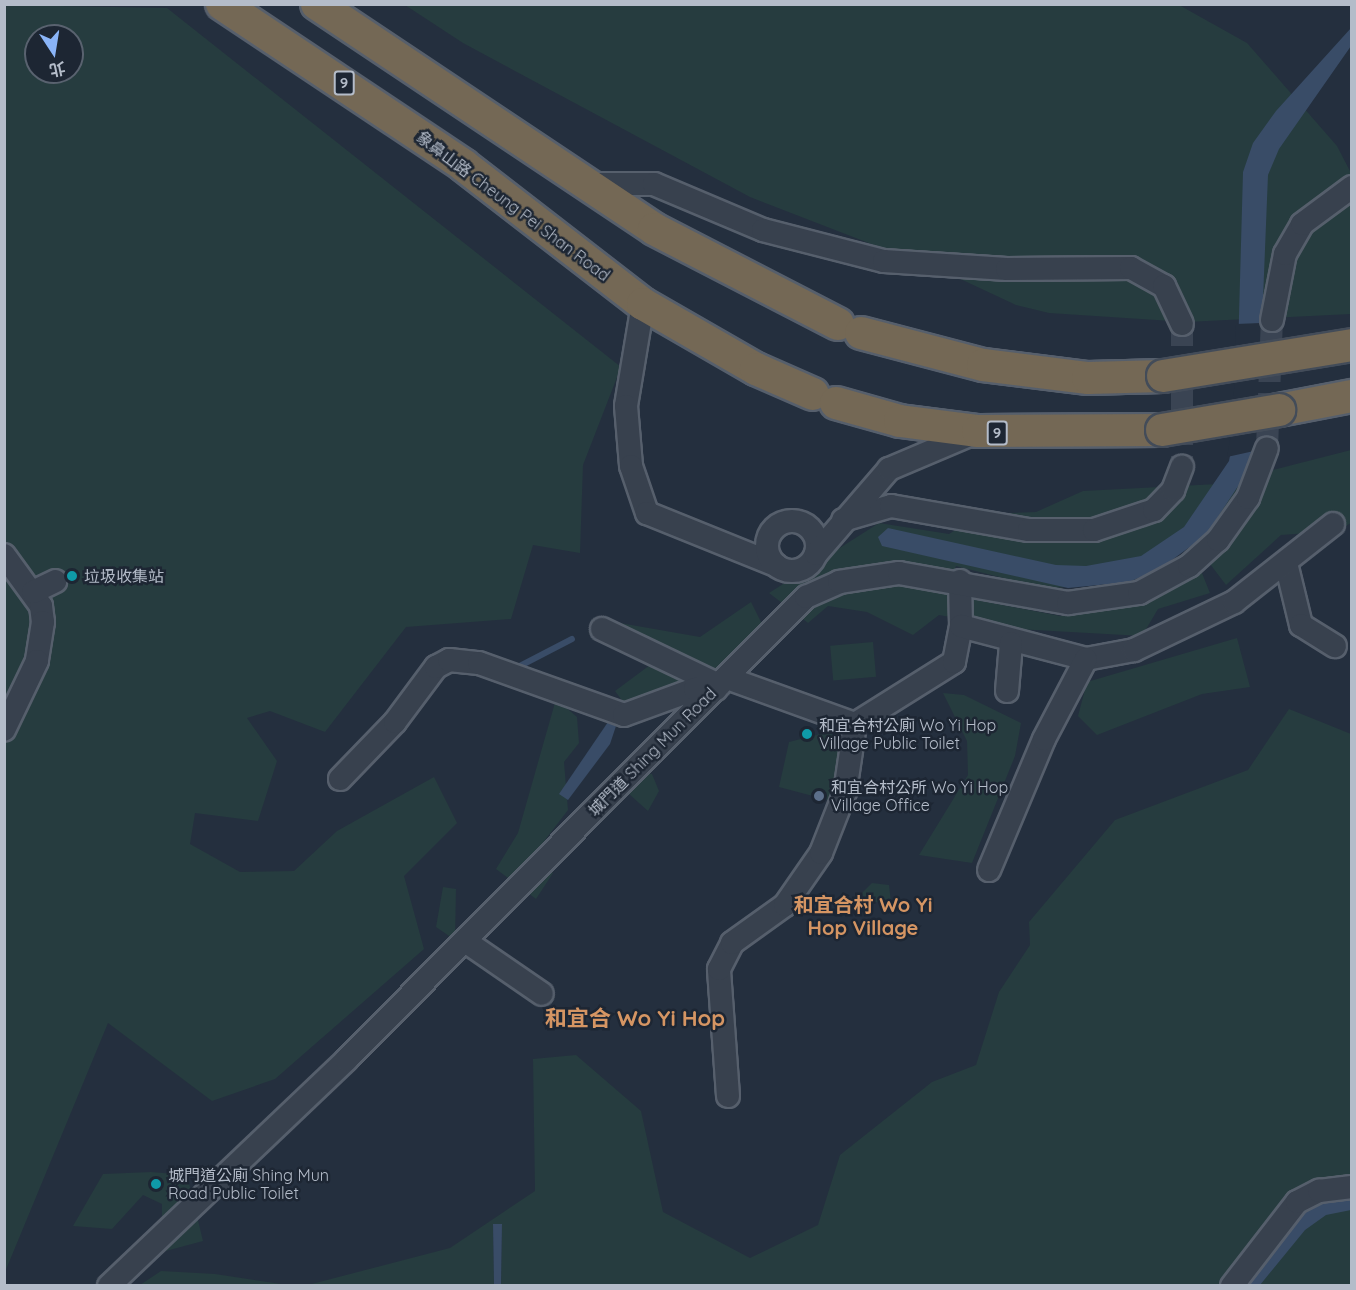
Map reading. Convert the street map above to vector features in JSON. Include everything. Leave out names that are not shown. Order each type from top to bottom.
[{"type":"highway","name":"象鼻山路 Cheung Pei Shan Road","points":[[222,4],[436,145],[643,304],[756,369],[824,399],[900,421],[978,431],[1162,429],[1352,396]]},
{"type":"highway","points":[[317,4],[584,184],[729,271],[850,328],[983,365],[1088,378],[1163,376],[1352,345]]},
{"type":"street","points":[[584,184],[654,184],[763,230],[884,261],[1007,269],[1131,268],[1164,286],[1182,324]]},
{"type":"street","points":[[1272,320],[1285,254],[1302,224],[1352,187]]},
{"type":"street","points":[[643,304],[626,406],[631,466],[647,513],[791,571],[811,560],[889,469],[978,431]]},
{"type":"street","name":"城門道 Shing Mun Road","points":[[110,1286],[465,941],[785,616],[820,590],[899,573],[960,581],[1068,603],[1114,600],[1156,585],[1206,553],[1229,527],[1248,498],[1267,448]]},
{"type":"street","points":[[843,520],[891,506],[1029,530],[1094,530],[1154,510],[1173,490],[1182,467]]},
{"type":"street","points":[[776,565],[767,543],[782,523],[806,525],[816,538],[811,560],[820,590]]},
{"type":"street","points":[[962,626],[1011,643],[1086,659],[1134,650],[1202,621],[1286,563],[1333,524]]},
{"type":"street","points":[[4,555],[33,592],[43,622],[37,661],[4,730]]},
{"type":"street","points":[[1286,563],[1301,625],[1335,646]]},
{"type":"street","points":[[33,592],[56,581]]},
{"type":"street","points":[[602,629],[720,684],[855,724],[954,662],[962,626],[960,581]]},
{"type":"street","points":[[1007,691],[1011,643]]},
{"type":"street","points":[[989,870],[1044,739],[1086,659]]},
{"type":"street","points":[[340,779],[394,722],[436,666],[449,660],[479,663],[624,715],[695,689],[720,684]]},
{"type":"street","points":[[728,1096],[719,969],[732,943],[785,905],[821,853],[845,792],[855,724]]},
{"type":"street","points":[[465,941],[542,994]]},
{"type":"street","points":[[1232,1286],[1297,1202],[1319,1191],[1352,1187]]},
{"type":"green space","points":[[5,5],[167,8],[621,367],[583,465],[580,553],[533,545],[511,619],[406,627],[325,732],[270,711],[247,718],[277,761],[258,821],[195,813],[190,844],[240,872],[294,871],[337,831],[434,777],[457,823],[404,876],[424,949],[275,1079],[212,1101],[108,1023],[5,1272]]},
{"type":"green space","points":[[405,5],[1179,5],[1247,43],[1337,146],[1351,173],[1351,314],[1187,322],[1049,313],[1016,305],[954,276],[750,197],[463,43]]},
{"type":"green space","points":[[1351,450],[1351,523],[1337,531],[1281,535],[1226,585],[1210,564],[1203,529],[1115,582],[1046,589],[956,566],[945,594],[1060,616],[1200,568],[1210,593],[1158,609],[1142,636],[1017,629],[939,615],[913,635],[867,612],[828,606],[808,623],[769,593],[879,523],[949,534],[981,514],[1036,512],[1083,491],[1218,484]]},
{"type":"green space","points":[[751,602],[766,632],[706,686],[626,706],[615,691],[650,665],[622,644],[620,623],[700,637]]},
{"type":"green space","points":[[1237,638],[1250,687],[1202,694],[1097,735],[1078,716],[1087,682]]},
{"type":"green space","points":[[873,642],[876,677],[833,681],[830,646]]},
{"type":"green space","points":[[943,693],[964,695],[1021,723],[1015,756],[972,863],[919,855],[968,775],[967,741]]},
{"type":"green space","points":[[556,699],[577,717],[579,743],[564,762],[568,810],[532,857],[553,873],[536,899],[496,869],[518,833]]},
{"type":"green space","points":[[1289,709],[1351,734],[1351,1285],[501,1285],[502,1224],[493,1224],[494,1285],[304,1286],[450,1248],[535,1191],[533,1059],[576,1055],[641,1111],[663,1212],[750,1258],[818,1225],[840,1155],[932,1082],[976,1065],[999,992],[1030,945],[1029,922],[1115,820],[1248,770]]},
{"type":"green space","points":[[828,732],[864,756],[843,804],[779,787],[789,742]]},
{"type":"green space","points":[[620,769],[652,774],[659,791],[648,811],[629,794]]},
{"type":"green space","points":[[872,883],[889,885],[891,902],[866,902],[862,893]]},
{"type":"green space","points":[[443,887],[456,889],[455,940],[436,927]]},
{"type":"green space","points":[[151,1172],[187,1175],[203,1241],[162,1252],[162,1204],[143,1195],[112,1229],[73,1226],[103,1174]]},
{"type":"green space","points":[[161,1271],[215,1274],[288,1285],[140,1285]]},
{"type":"water","points":[[1351,28],[1351,46],[1279,149],[1268,175],[1258,423],[1246,474],[1206,535],[1161,568],[1129,582],[1068,588],[882,546],[878,537],[888,528],[1056,565],[1086,566],[1141,556],[1184,527],[1229,461],[1236,424],[1243,172],[1253,143],[1276,111]]},
{"type":"water","points":[[608,722],[616,726],[610,744],[568,800],[559,794]]},
{"type":"water","points":[[1351,1190],[1351,1210],[1326,1215],[1305,1230],[1260,1285],[1238,1286],[1299,1210]]},
{"type":"water","points":[[493,1224],[502,1224],[501,1285],[494,1285]]},
{"type":"pier","points":[[1261,323],[1261,423],[1254,451],[1227,457],[1233,423],[1236,324]]},
{"type":"waterway","points":[[516,668],[572,639]]},
{"type":"tunnel","points":[[1267,448],[1272,320]]},
{"type":"tunnel","points":[[1182,324],[1182,467]]},
{"type":"place","name":"垃圾收集站","points":[[72,576]]},
{"type":"place","name":"和宜合村公廁 Wo Yi Hop Village Public Toilet","points":[[807,734]]},
{"type":"place","name":"和宜合村公所 Wo Yi Hop Village Office","points":[[819,796]]},
{"type":"place","name":"城門道公廁 Shing Mun Road Public Toilet","points":[[156,1184]]},
{"type":"district","name":"和宜合村 Wo Yi Hop Village","points":[[863,916]]},
{"type":"district","name":"和宜合 Wo Yi Hop","points":[[635,1019]]}]
